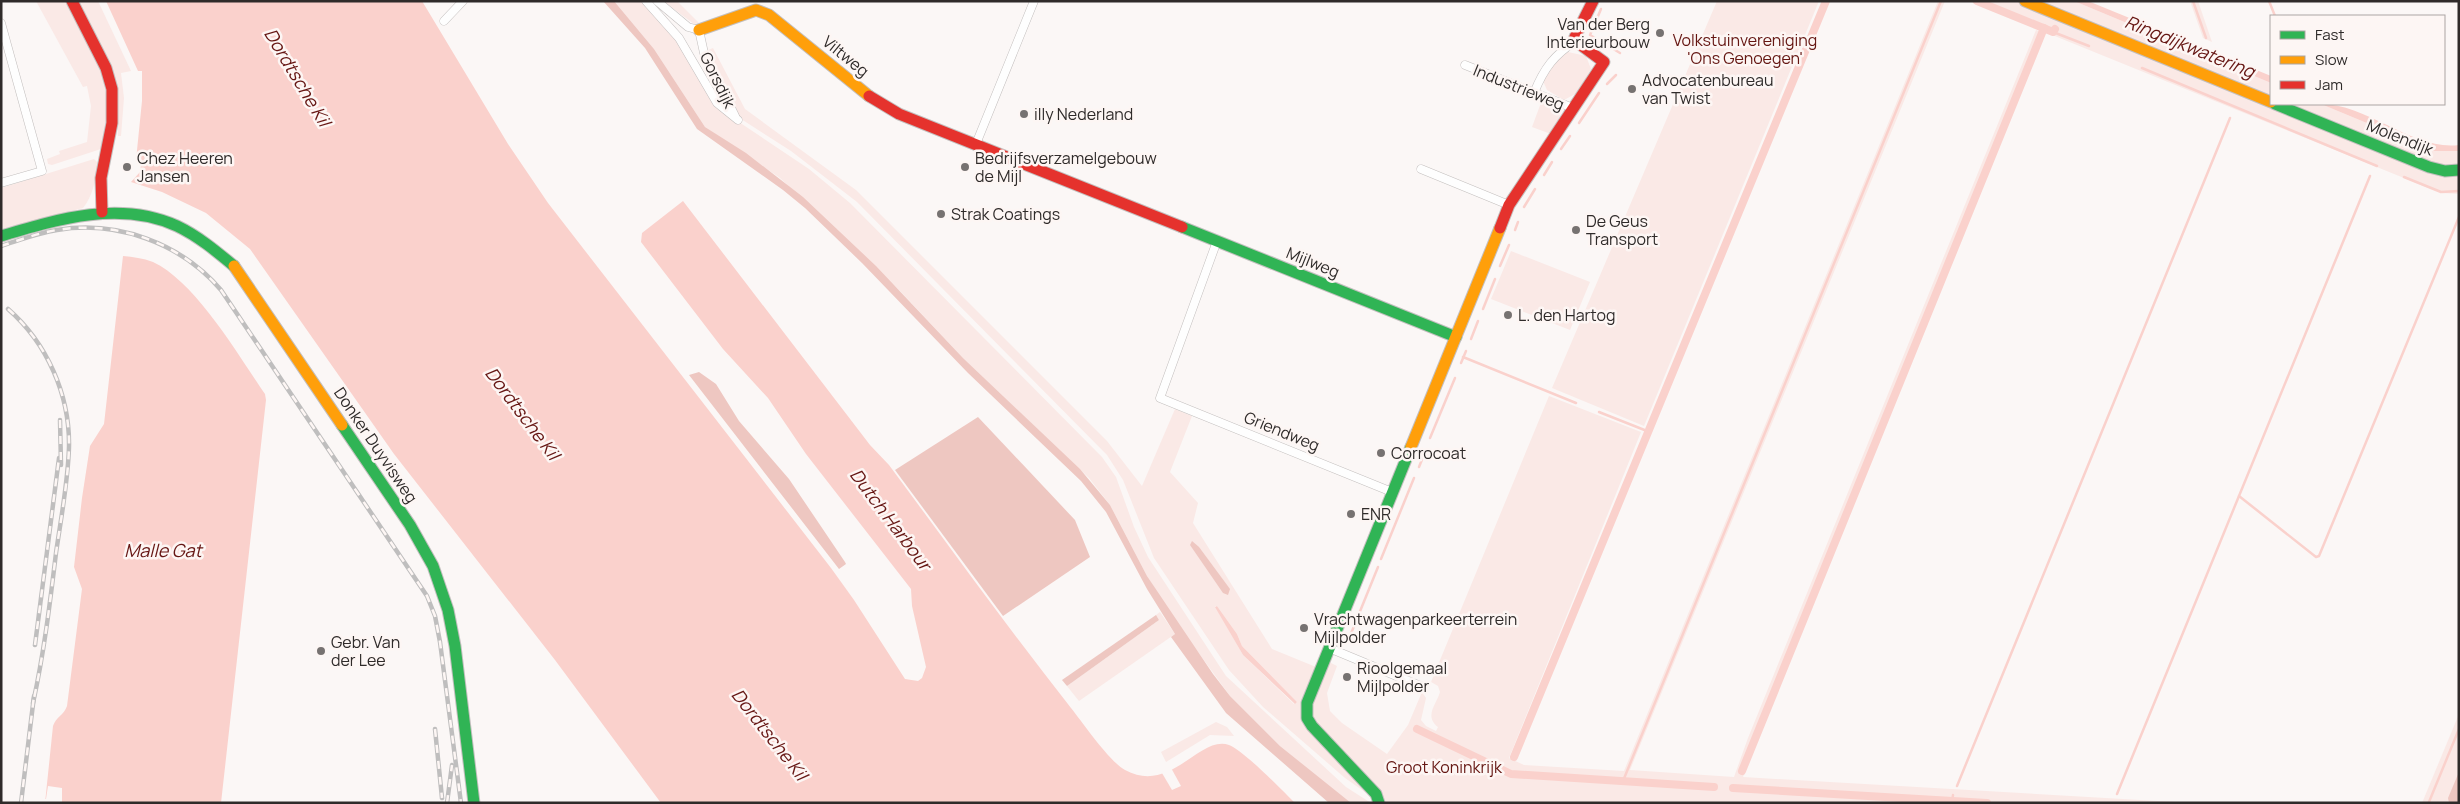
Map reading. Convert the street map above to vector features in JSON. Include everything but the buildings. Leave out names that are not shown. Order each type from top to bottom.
[{"type":"street","points":[[72,1],[106,68],[112,88],[112,123],[101,178],[102,212]]},
{"type":"street","points":[[444,21],[463,1]]},
{"type":"street","name":"Gorsdijk","points":[[646,1],[679,38],[717,102],[738,120],[704,53],[699,30],[688,27],[656,1]]},
{"type":"street","points":[[976,144],[1034,1]]},
{"type":"street","points":[[1576,40],[1576,34],[1587,18],[1594,1]]},
{"type":"street","points":[[2025,1],[2270,102]]},
{"type":"street","name":"Viltweg","points":[[699,30],[739,16],[761,11],[770,15],[877,102],[899,114],[976,144]]},
{"type":"street","points":[[1,23],[5,52],[42,171],[1,183]]},
{"type":"street","points":[[1534,93],[1548,63],[1557,53],[1576,40]]},
{"type":"street","points":[[1379,803],[1376,794],[1306,718],[1307,703],[1509,205],[1604,62],[1576,40]]},
{"type":"street","name":"Industrieweg","points":[[1465,65],[1573,108]]},
{"type":"street","name":"Molendijk","points":[[2277,105],[2429,167],[2446,171],[2459,170]]},
{"type":"street","name":"Mijlweg","points":[[976,144],[1456,337]]},
{"type":"street","points":[[1421,169],[1509,205]]},
{"type":"street","name":"Donker Duyvisweg","points":[[1,236],[48,221],[102,212],[132,212],[162,220],[185,230],[218,251],[234,266],[422,544],[443,592],[452,628],[474,803]]},
{"type":"street","name":"Griendweg","points":[[1217,241],[1160,398],[1392,492]]},
{"type":"street","points":[[1329,648],[1423,687]]},
{"type":"green space","points":[[36,1],[66,1],[102,73],[109,100],[101,149],[52,165],[48,164],[47,159],[60,154],[59,151],[87,142],[91,106],[87,86],[83,87]]},
{"type":"green space","points":[[77,1],[98,1],[131,71],[121,73],[124,98],[121,136],[118,136],[116,83]]},
{"type":"green space","points":[[614,1],[646,1],[679,43],[718,108],[809,169],[850,203],[1102,457],[1116,477],[1134,527],[1148,557],[1226,676],[1346,787],[1371,803],[1351,803],[1336,792],[1280,746],[1230,696],[1174,619],[1147,576],[1110,505],[1089,478],[963,358],[901,292],[780,178],[705,127],[654,49]]},
{"type":"green space","points":[[663,1],[677,1],[699,23],[694,24]]},
{"type":"green space","name":"Volkstuinvereniging 'Ons Genoegen'","points":[[1717,1],[1819,1],[1644,426],[1552,388]]},
{"type":"green space","name":"Groot Koninkrijk","points":[[1938,1],[1945,1],[1630,770],[1734,777],[1748,738],[2036,30],[2045,34],[1743,777],[2192,803],[1386,803],[1382,795],[1313,721],[1310,709],[1329,662],[1337,666],[1327,693],[1330,711],[1342,723],[1387,754],[1408,725],[1422,692],[1426,698],[1421,720],[1426,726],[1436,731],[1438,727],[1431,715],[1440,692],[1438,686],[1431,682],[1549,396],[1641,432],[1509,758],[1524,765],[1624,771]]},
{"type":"green space","points":[[1969,1],[2017,1],[2421,167],[2459,175],[2459,194],[2442,193]]},
{"type":"green space","points":[[2032,1],[2074,1],[2270,83],[2270,99]]},
{"type":"green space","points":[[2190,1],[2198,1],[2212,42],[2203,38]]},
{"type":"green space","points":[[713,48],[745,109],[856,190],[1107,441],[1142,486],[1175,409],[1192,416],[1170,472],[1198,503],[1193,523],[1272,649],[1316,667],[1301,710],[1372,797],[1345,778],[1263,707],[1229,670],[1154,558],[1123,480],[1107,455],[857,202],[791,151],[738,117],[706,51]],"holes":[[[1215,606],[1217,606],[1237,634],[1242,646],[1297,702],[1294,704],[1243,655]]]},
{"type":"green space","points":[[1568,52],[1586,56],[1591,69],[1577,93],[1564,100],[1547,90],[1543,81],[1553,64]]},
{"type":"green space","points":[[1542,100],[1552,104],[1560,116],[1551,134],[1532,127]]},
{"type":"green space","points":[[2285,105],[2323,105],[2434,151],[2459,151],[2459,166],[2445,168]]},
{"type":"green space","points":[[94,159],[98,163],[95,181],[92,192],[83,208],[1,229],[1,188]]},
{"type":"green space","points":[[1511,251],[1590,282],[1570,330],[1491,299]]},
{"type":"green space","points":[[1160,612],[1175,634],[1079,701],[1067,686],[1159,620],[1156,615]]},
{"type":"green space","points":[[2459,714],[2459,803],[2422,803]]},
{"type":"green space","points":[[1216,722],[1227,727],[1234,736],[1210,735],[1166,762],[1161,752]]},
{"type":"shaded area","points":[[603,1],[614,1],[654,49],[705,127],[746,153],[803,197],[876,266],[963,358],[1080,469],[1110,505],[1147,576],[1230,696],[1280,746],[1351,803],[1329,803],[1226,713],[1171,637],[1175,634],[1147,589],[1106,512],[1081,481],[968,373],[862,263],[805,208],[783,190],[697,129],[645,48]]},
{"type":"shaded area","points":[[699,372],[716,384],[739,421],[789,479],[846,564],[839,569],[689,375]]},
{"type":"shaded area","points":[[978,417],[1075,520],[1090,557],[1003,616],[895,470]]},
{"type":"shaded area","points":[[1192,541],[1199,547],[1230,589],[1228,595],[1223,593],[1190,545]]},
{"type":"shaded area","points":[[1156,615],[1159,620],[1067,686],[1062,680]]},
{"type":"shaded area","points":[[2459,772],[2459,803],[2449,803],[2448,798]]},
{"type":"water","points":[[106,1],[422,1],[508,144],[548,203],[831,568],[905,679],[918,681],[922,678],[926,667],[912,606],[911,589],[806,454],[768,398],[723,349],[641,242],[642,233],[683,201],[870,445],[889,465],[1024,648],[1112,759],[1125,770],[1141,776],[1156,775],[1170,770],[1207,748],[1218,744],[1229,745],[1253,762],[1295,803],[661,803],[555,660],[394,454],[250,249],[206,213],[162,192],[131,182],[140,172],[141,165],[136,160],[142,101],[142,71],[138,71]]},
{"type":"water","name":"Ringdijkwatering","points":[[2074,1],[2088,1],[2270,76],[2270,83]]},
{"type":"water","points":[[2323,105],[2339,106],[2356,111],[2425,141],[2442,145],[2459,145],[2459,151],[2434,151]]},
{"type":"water","name":"Malle Gat","points":[[123,256],[153,262],[169,272],[185,286],[215,321],[265,394],[266,400],[221,803],[45,803],[53,726],[67,706],[82,589],[74,567],[82,498],[90,446],[104,424]]},
{"type":"water","points":[[1217,606],[1237,634],[1242,646],[1297,702],[1295,704],[1243,655],[1215,607]]},
{"type":"pier","points":[[1170,766],[1181,786],[1172,790],[1162,773]]},
{"type":"pier","points":[[48,786],[62,788],[62,803],[43,803],[43,799],[46,799]]},
{"type":"waterway","points":[[1514,757],[1826,1]]},
{"type":"waterway","points":[[1623,781],[1941,1]]},
{"type":"waterway","points":[[1977,1],[2053,32],[2055,29]]},
{"type":"waterway","name":"Ringdijkwatering","points":[[2193,1],[2206,38]]},
{"type":"waterway","points":[[2269,1],[2275,15]]},
{"type":"waterway","points":[[1601,9],[1590,35],[1620,53]]},
{"type":"waterway","points":[[1742,771],[2044,28]]},
{"type":"waterway","points":[[2053,32],[2089,46]]},
{"type":"waterway","points":[[2142,68],[2377,166]]},
{"type":"waterway","points":[[1607,84],[1616,75]]},
{"type":"waterway","points":[[1579,123],[1599,93]]},
{"type":"waterway","points":[[1957,786],[2230,118]]},
{"type":"waterway","points":[[1561,149],[1570,136]]},
{"type":"waterway","points":[[1544,175],[1552,162]]},
{"type":"waterway","points":[[2117,794],[2370,176]]},
{"type":"waterway","points":[[2404,177],[2441,192],[2459,191]]},
{"type":"waterway","points":[[1524,207],[1535,189]]},
{"type":"waterway","points":[[2239,496],[2316,557],[2319,556],[2459,217]]},
{"type":"waterway","points":[[1515,230],[1518,222]]},
{"type":"waterway","points":[[1500,266],[1509,245]]},
{"type":"waterway","points":[[1483,309],[1495,279]]},
{"type":"waterway","points":[[1471,339],[1478,321]]},
{"type":"waterway","points":[[1461,363],[1466,351]]},
{"type":"waterway","points":[[1463,357],[1576,403]]},
{"type":"waterway","points":[[1430,438],[1455,378]]},
{"type":"waterway","points":[[1599,412],[1647,431]]},
{"type":"waterway","points":[[1419,467],[1425,452]]},
{"type":"waterway","points":[[1381,559],[1414,478]]},
{"type":"waterway","points":[[1350,636],[1378,567]]},
{"type":"waterway","points":[[1417,729],[1511,774],[1714,787]]},
{"type":"waterway","points":[[2429,802],[2459,729]]},
{"type":"waterway","points":[[1733,788],[1987,803]]},
{"type":"waterway","points":[[1952,801],[1953,795]]},
{"type":"railway","points":[[1,246],[57,230],[80,228],[125,232],[167,248],[187,259],[221,290],[427,596],[435,616],[440,642],[461,803]]},
{"type":"railway","points":[[8,309],[34,338],[54,371],[65,408],[68,428],[69,447],[66,487],[46,628],[33,703]]},
{"type":"railway","points":[[60,420],[61,465]]},
{"type":"railway","points":[[35,645],[59,458]]},
{"type":"railway","points":[[21,803],[34,696]]},
{"type":"railway","points":[[435,729],[442,798]]},
{"type":"railway","points":[[447,803],[452,765]]},
{"type":"traffic: fast","points":[[2277,105],[2429,167],[2445,171],[2459,170]]},
{"type":"traffic: fast","points":[[1,236],[89,215],[133,214],[155,218],[185,230],[207,244],[234,266]]},
{"type":"traffic: fast","points":[[1182,227],[1456,337]]},
{"type":"traffic: fast","points":[[342,425],[410,525],[433,566],[448,610],[455,646],[474,803]]},
{"type":"traffic: fast","points":[[1379,803],[1376,794],[1312,726],[1307,718],[1307,703],[1411,447]]},
{"type":"traffic: slow","points":[[2025,1],[2270,102]]},
{"type":"traffic: slow","points":[[699,30],[756,10],[769,15],[869,96]]},
{"type":"traffic: slow","points":[[1411,447],[1500,228]]},
{"type":"traffic: slow","points":[[234,266],[342,425]]},
{"type":"traffic: jam","points":[[72,1],[106,68],[112,89],[112,123],[101,178],[102,212]]},
{"type":"traffic: jam","points":[[1500,228],[1509,205],[1604,62],[1581,45],[1575,37],[1593,1]]},
{"type":"traffic: jam","points":[[869,96],[899,114],[1182,227]]},
{"type":"place","name":"Van der Berg Interieurbouw","points":[[1660,33]]},
{"type":"place","name":"Advocatenbureau van Twist","points":[[1632,89]]},
{"type":"place","name":"illy Nederland","points":[[1024,114]]},
{"type":"place","name":"Chez Heeren Jansen","points":[[127,167]]},
{"type":"place","name":"Bedrijfsverzamelgebouw de Mijl","points":[[965,167]]},
{"type":"place","name":"Strak Coatings","points":[[941,214]]},
{"type":"place","name":"De Geus Transport","points":[[1576,230]]},
{"type":"place","name":"L. den Hartog","points":[[1508,315]]},
{"type":"place","name":"Corrocoat","points":[[1381,453]]},
{"type":"place","name":"ENR","points":[[1351,514]]},
{"type":"place","name":"Vrachtwagenparkeerterrein Mijlpolder","points":[[1304,628]]},
{"type":"place","name":"Gebr. Van der Lee","points":[[321,651]]},
{"type":"place","name":"Rioolgemaal Mijlpolder","points":[[1347,677]]},
{"type":"water label","name":"Dordtsche Kil","points":[[298,77]]},
{"type":"water label","name":"Dordtsche Kil","points":[[523,413]]},
{"type":"water label","name":"Dutch Harbour","points":[[891,519]]},
{"type":"water label","name":"Dordtsche Kil","points":[[770,734]]}]
